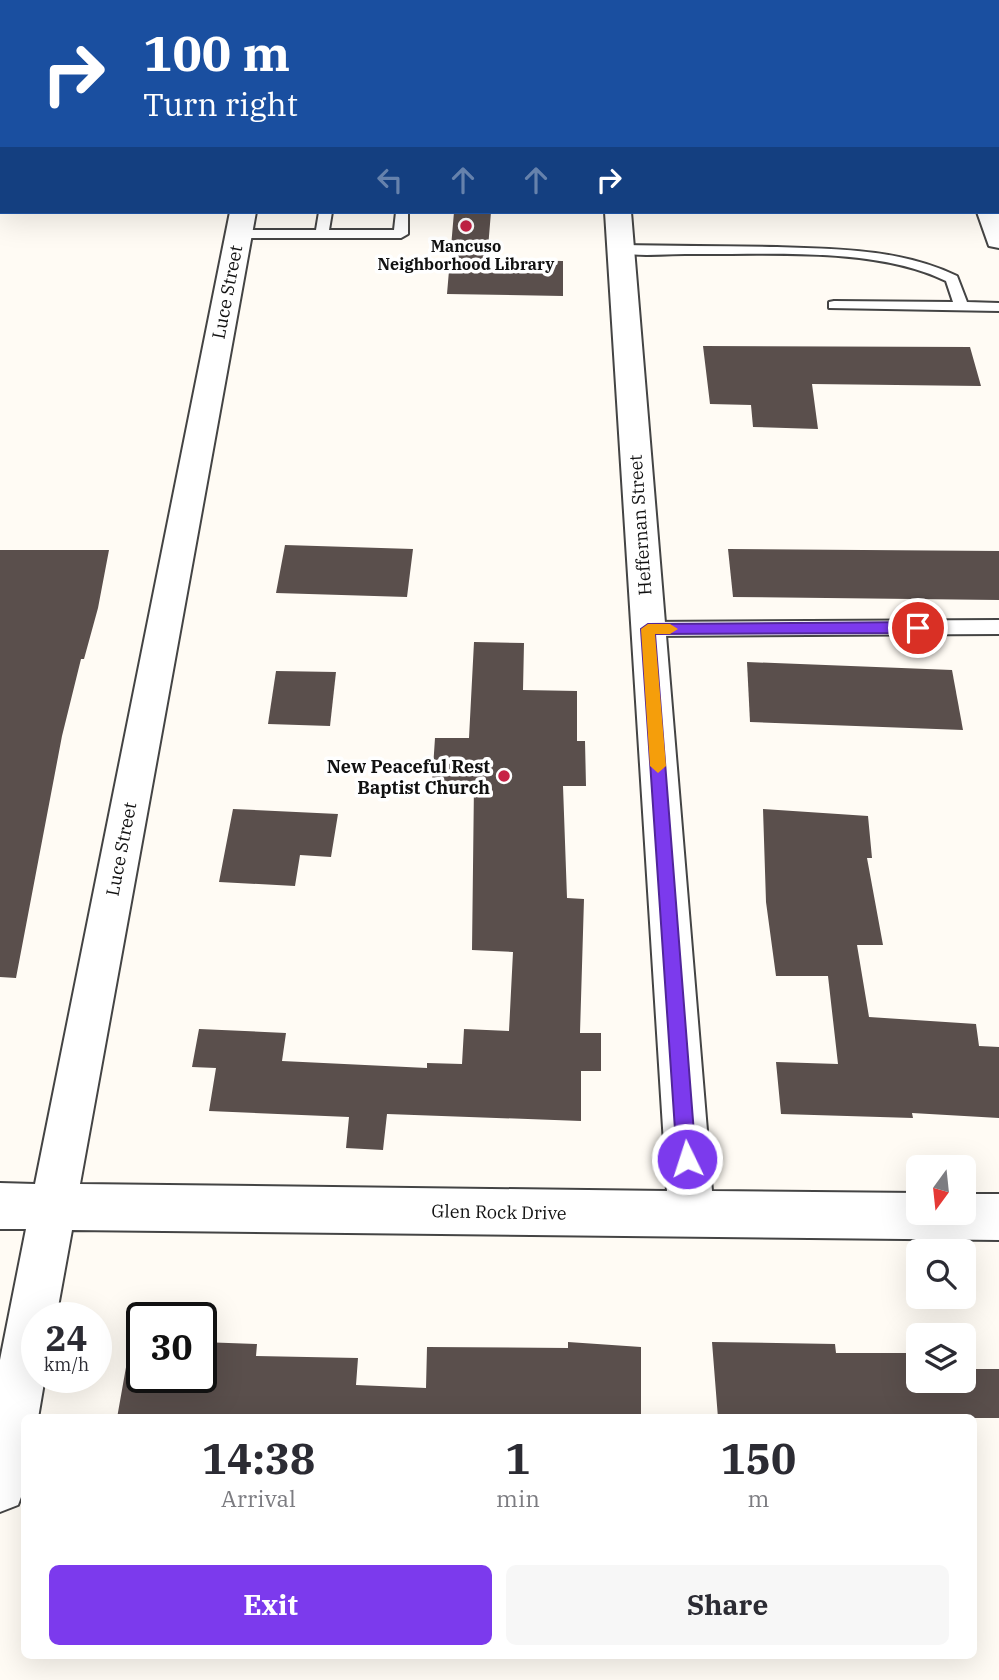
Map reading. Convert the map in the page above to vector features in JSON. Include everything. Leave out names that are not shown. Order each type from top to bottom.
[{"type":"street","name":"Heffernan Street","points":[[618,214],[691,1215]]},
{"type":"street","points":[[991,214],[999,240]]},
{"type":"street","name":"Luce Street","points":[[0,1487],[241,223]]},
{"type":"street","name":"Glen Rock Drive","points":[[0,1206],[999,1217]]},
{"type":"lane","points":[[322,233],[325,214]]},
{"type":"lane","points":[[241,223],[322,233],[401,234],[402,214]]},
{"type":"lane","points":[[620,249],[823,253],[897,261],[935,270],[952,279],[961,306]]},
{"type":"lane","points":[[834,305],[999,307]]},
{"type":"lane","points":[[648,629],[999,627]]},
{"type":"building","points":[[454,214],[491,214],[487,260],[563,261],[563,296],[447,294]]},
{"type":"building","points":[[703,346],[970,347],[981,386],[812,384],[818,429],[753,427],[751,405],[710,404]]},
{"type":"building","points":[[285,545],[413,549],[407,597],[276,593]]},
{"type":"building","points":[[728,549],[999,551],[999,600],[733,597]]},
{"type":"building","points":[[0,550],[109,550],[98,608],[84,659],[81,659],[62,736],[16,978],[0,977]]},
{"type":"building","points":[[474,642],[524,643],[523,690],[577,691],[577,741],[585,741],[586,786],[563,786],[567,898],[584,899],[580,1033],[601,1033],[601,1071],[581,1071],[581,1121],[387,1114],[383,1150],[346,1148],[349,1117],[209,1111],[216,1068],[192,1067],[199,1029],[286,1033],[282,1061],[427,1068],[427,1063],[462,1064],[464,1029],[509,1031],[513,952],[472,950],[474,784],[432,783],[435,738],[469,738]]},
{"type":"building","points":[[747,662],[952,670],[963,730],[750,722]]},
{"type":"building","points":[[276,671],[336,672],[330,726],[268,724]]},
{"type":"building","points":[[233,809],[338,814],[331,857],[300,855],[295,886],[219,882]]},
{"type":"building","points":[[763,809],[868,816],[872,858],[867,858],[883,945],[857,945],[869,1017],[976,1024],[979,1046],[999,1047],[999,1118],[912,1113],[913,1118],[781,1114],[776,1062],[838,1064],[828,976],[776,976],[766,902]]},
{"type":"building","points":[[568,1342],[641,1347],[641,1414],[118,1414],[126,1367],[126,1393],[217,1393],[217,1343],[257,1344],[256,1356],[358,1358],[356,1385],[426,1388],[427,1347],[568,1348]]},
{"type":"building","points":[[712,1342],[835,1344],[836,1353],[906,1353],[906,1393],[976,1393],[976,1369],[999,1369],[999,1418],[977,1418],[977,1414],[718,1414]]},
{"type":"slow traffic","points":[[658,766],[648,629],[670,629]]},
{"type":"place","name":"Mancuso Neighborhood Library","points":[[466,226]]},
{"type":"place","name":"New Peaceful Rest Baptist Church","points":[[504,776]]},
{"type":"route","points":[[687,1159],[648,629],[918,628]]}]
